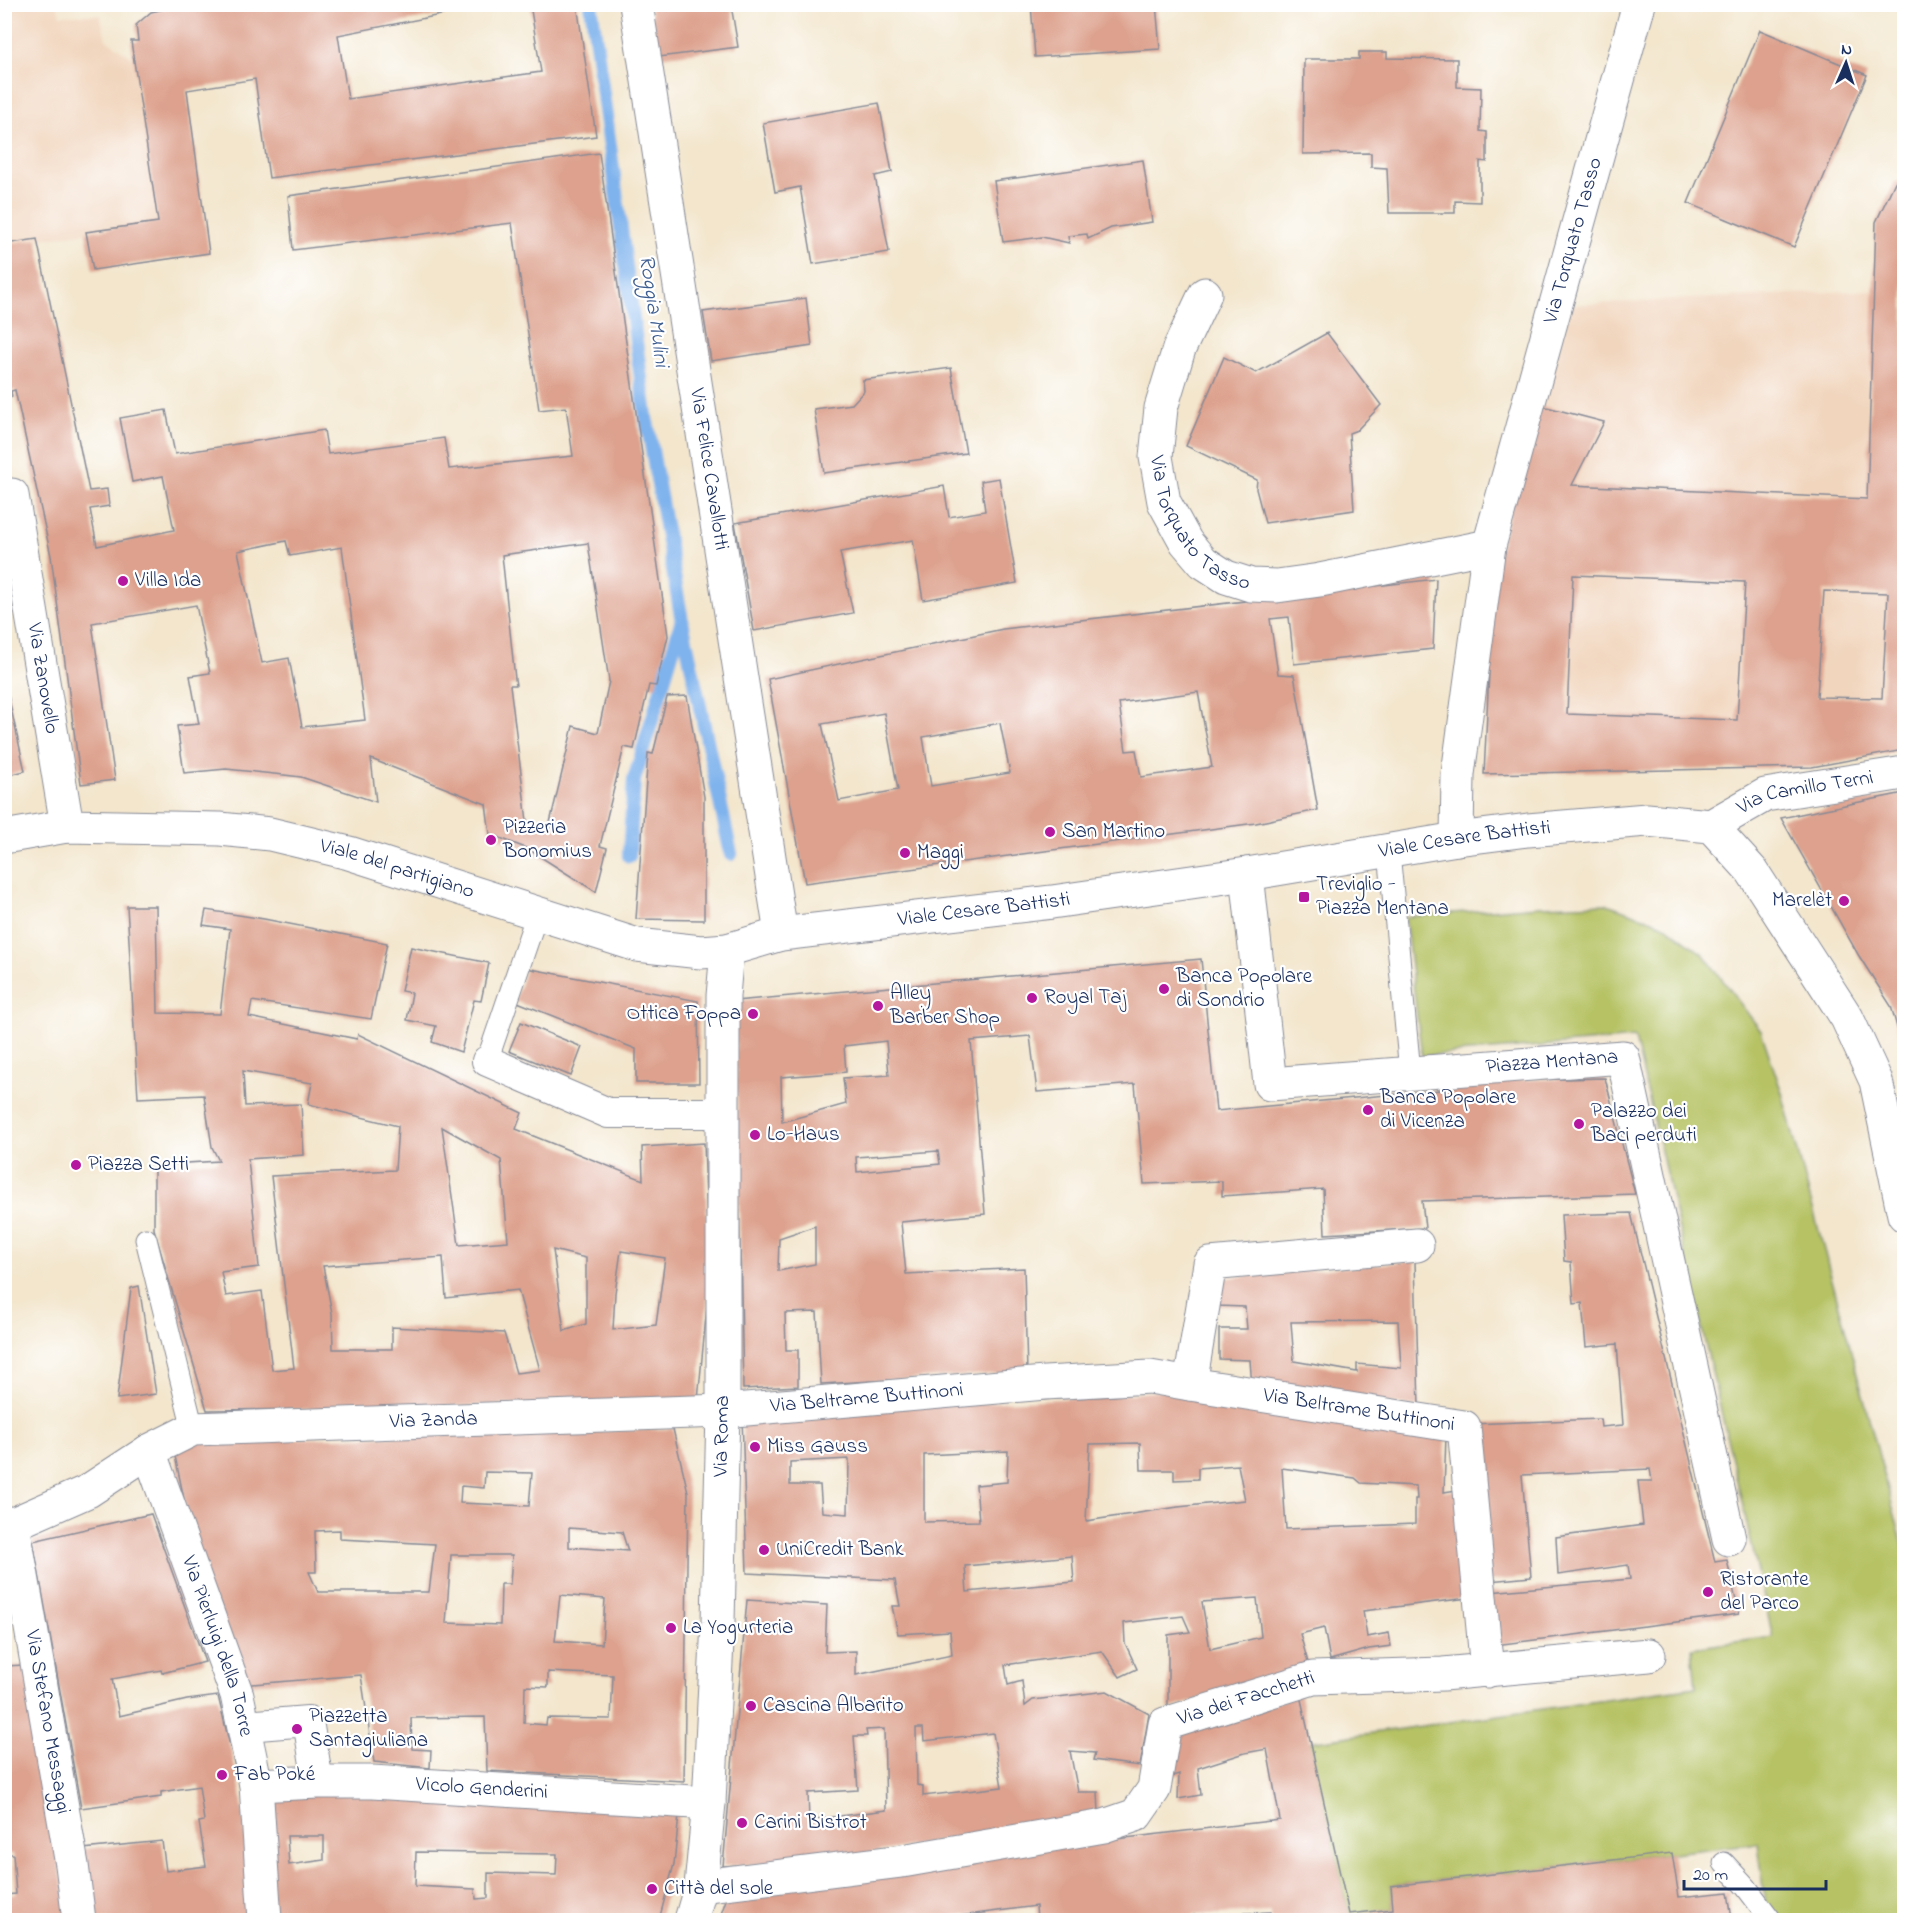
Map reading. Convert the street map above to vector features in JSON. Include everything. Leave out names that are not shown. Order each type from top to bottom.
[{"type":"street","name":"Via Felice Cavallotti","points":[[636,4],[781,934]]},
{"type":"street","name":"Via Torquato Tasso","points":[[1457,839],[1458,774],[1489,546],[1639,4]]},
{"type":"street","name":"Via Torquato Tasso","points":[[1205,294],[1176,359],[1161,408],[1156,457],[1164,502],[1186,542],[1203,562],[1226,577],[1251,585],[1277,586],[1320,580],[1489,546]]},
{"type":"street","name":"Via Zanovello","points":[[12,495],[67,826]]},
{"type":"street","name":"Via Camillo Terni","points":[[1711,826],[1765,795],[1905,772]]},
{"type":"street","name":"Viale Cesare Battisti","points":[[781,934],[1052,902],[1528,830],[1647,820],[1711,826]]},
{"type":"street","name":"Viale del partigiano","points":[[4,837],[67,826],[220,829],[270,834],[348,853],[637,945],[701,952],[727,950],[781,934]]},
{"type":"street","points":[[1711,826],[1752,871],[1847,1018],[1876,1081],[1905,1215]]},
{"type":"street","name":"Piazza Mentana","points":[[1247,874],[1270,1084],[1623,1057],[1729,1539]]},
{"type":"street","name":"Via Roma","points":[[692,1920],[701,1886],[709,1803],[718,1622],[723,1411],[723,996],[727,950]]},
{"type":"street","points":[[487,1061],[608,1113],[724,1113]]},
{"type":"street","points":[[1190,1384],[1210,1264],[1417,1245]]},
{"type":"street","name":"Via Beltrame Buttinoni","points":[[723,1411],[1044,1383],[1150,1377],[1464,1427],[1487,1671]]},
{"type":"street","name":"Via Zanda","points":[[9,1523],[88,1491],[149,1451],[193,1429],[723,1411]]},
{"type":"street","name":"Via Pierluigi della Torre","points":[[149,1451],[234,1685],[245,1726],[256,1785],[265,1920]]},
{"type":"street","name":"Via Stefano Messaggi","points":[[9,1523],[35,1653],[72,1865],[79,1920]]},
{"type":"street","name":"Via dei Facchetti","points":[[701,1886],[902,1861],[1104,1826],[1136,1815],[1154,1789],[1165,1724],[1313,1678],[1487,1671],[1649,1655]]},
{"type":"street","points":[[245,1726],[308,1721],[318,1782]]},
{"type":"street","name":"Vicolo Genderini","points":[[256,1785],[377,1782],[709,1803]]},
{"type":"lane","points":[[1389,852],[1410,1072]]},
{"type":"lane","points":[[487,1061],[537,914]]},
{"type":"lane","points":[[146,1239],[193,1429]]},
{"type":"lane","points":[[1724,1863],[1772,1920]]},
{"type":"shaded area","points":[[5,5],[57,5],[60,15],[100,15],[106,39],[134,59],[158,222],[5,244]]},
{"type":"shaded area","points":[[1904,181],[1904,750],[1812,767],[1484,774],[1494,570],[1572,305],[1873,290],[1876,222],[1895,182]]},
{"type":"green space","points":[[1607,904],[1663,924],[1704,955],[1761,1031],[1782,1093],[1904,1549],[1904,1920],[1768,1920],[1758,1843],[1391,1886],[1393,1909],[1349,1914],[1310,1742],[1696,1687],[1692,1648],[1773,1637],[1635,1038],[1422,1056],[1405,917],[1539,906]]},
{"type":"building","points":[[187,4],[497,4],[338,35],[348,99],[541,72],[530,4],[577,4],[596,136],[269,178],[255,79],[187,90],[209,253],[93,270],[86,232],[158,222],[131,41],[138,41],[136,25],[151,12]]},
{"type":"building","points":[[1031,4],[1156,4],[1160,49],[1035,57]]},
{"type":"building","points":[[650,5],[731,5],[738,47],[659,57]]},
{"type":"building","points":[[1760,30],[1867,75],[1794,247],[1688,203]]},
{"type":"building","points":[[1359,52],[1387,52],[1387,58],[1457,59],[1457,87],[1481,88],[1480,131],[1487,132],[1487,162],[1480,161],[1480,202],[1455,201],[1455,213],[1389,213],[1387,168],[1371,167],[1371,153],[1303,154],[1304,59],[1359,59]]},
{"type":"building","points":[[879,103],[892,172],[875,176],[889,252],[813,264],[800,187],[775,192],[763,123]]},
{"type":"building","points":[[599,153],[668,636],[656,686],[649,685],[634,749],[624,747],[600,846],[607,848],[596,892],[528,849],[490,834],[486,804],[371,759],[376,802],[301,777],[226,769],[184,773],[177,726],[199,724],[190,676],[210,673],[196,605],[92,623],[115,780],[81,784],[51,556],[15,390],[11,391],[12,397],[5,399],[5,244],[37,239],[89,491],[107,489],[109,506],[90,509],[97,546],[174,530],[163,476],[132,482],[120,418],[166,410],[175,454],[324,430],[328,454],[444,438],[449,469],[573,456],[566,407],[539,410],[512,223],[293,250],[288,196]],"holes":[[[286,541],[290,556],[342,547],[365,720],[302,727],[289,658],[262,663],[238,551]],[[588,543],[609,681],[598,733],[573,726],[549,827],[527,821],[510,685],[516,685],[502,555]]]},
{"type":"building","points":[[1143,160],[1152,222],[1111,228],[1088,239],[1087,234],[1068,236],[1069,243],[1042,237],[1003,242],[994,181]]},
{"type":"building","points":[[1904,181],[1904,750],[1812,767],[1484,774],[1494,570],[1539,405],[1604,422],[1572,485],[1867,499],[1876,222],[1895,182]],"holes":[[[1573,575],[1745,582],[1737,720],[1567,714]],[[1824,591],[1888,593],[1882,698],[1817,697]]]},
{"type":"building","points":[[806,298],[812,346],[711,361],[703,312]]},
{"type":"building","points":[[1327,333],[1381,405],[1357,430],[1349,433],[1354,510],[1265,523],[1256,489],[1257,480],[1186,446],[1224,357],[1256,373]]},
{"type":"building","points":[[951,368],[966,453],[824,473],[814,409],[852,404],[864,391],[863,380]]},
{"type":"building","points":[[999,478],[1017,583],[923,600],[913,540],[840,552],[853,613],[754,631],[735,523],[944,486],[949,517],[985,511],[981,481]]},
{"type":"building","points":[[1436,579],[1433,649],[1294,664],[1289,617],[1270,619],[1278,674],[1294,675],[1318,810],[1256,823],[805,883],[768,679],[1003,629]],"holes":[[[1198,692],[1212,767],[1141,777],[1136,750],[1126,751],[1119,703]],[[884,713],[898,790],[839,801],[822,724]],[[1000,723],[1010,773],[931,786],[923,737]]]},
{"type":"building","points":[[4,677],[25,771],[4,776]]},
{"type":"building","points":[[687,696],[704,797],[704,920],[636,919],[648,753],[653,754],[667,697]]},
{"type":"building","points":[[1904,793],[1904,1052],[1891,1006],[1859,956],[1781,818]]},
{"type":"building","points":[[127,906],[156,906],[158,1013],[220,1014],[230,929],[203,925],[206,910],[387,943],[371,1019],[252,1001],[249,1017],[357,1039],[358,1034],[522,1113],[516,1129],[643,1180],[642,1147],[704,1143],[709,1284],[698,1400],[207,1410],[154,1229],[154,1165],[219,1161],[212,1147],[204,1095],[138,1098]],"holes":[[[243,1071],[312,1083],[308,1104],[398,1126],[395,1170],[271,1176],[294,1368],[272,1370],[262,1291],[226,1296],[221,1272],[259,1267],[248,1159],[304,1155],[301,1104],[245,1106]],[[442,1127],[501,1160],[508,1241],[459,1245]],[[553,1250],[586,1258],[586,1324],[564,1331]],[[621,1251],[665,1258],[656,1325],[613,1330]],[[443,1257],[446,1298],[518,1290],[540,1370],[516,1373],[504,1333],[392,1327],[392,1349],[333,1349],[332,1313],[323,1266]]]},
{"type":"building","points":[[411,947],[489,963],[481,1001],[474,1000],[461,1052],[432,1042],[436,1026],[407,1020],[412,993],[401,991]]},
{"type":"building","points":[[1201,959],[1216,1111],[1451,1089],[1450,1082],[1605,1078],[1635,1194],[1422,1201],[1425,1228],[1325,1234],[1323,1189],[1222,1196],[1222,1181],[1144,1184],[1135,1084],[1037,1092],[1030,1036],[971,1041],[985,1214],[901,1222],[906,1274],[1024,1268],[1027,1372],[821,1384],[817,1312],[785,1313],[786,1350],[798,1350],[798,1386],[743,1389],[735,1001]],"holes":[[[886,1041],[889,1075],[843,1078],[846,1104],[782,1122],[781,1077],[846,1072],[844,1046]],[[938,1151],[940,1164],[857,1172],[856,1157]],[[815,1226],[815,1264],[778,1271],[779,1238]]]},
{"type":"building","points":[[526,968],[698,1001],[699,1083],[636,1083],[636,1049],[515,1001]]},
{"type":"building","points":[[521,1022],[582,1047],[571,1076],[509,1051]]},
{"type":"building","points":[[1631,1213],[1715,1562],[1727,1560],[1739,1614],[1495,1645],[1490,1592],[1630,1579],[1628,1565],[1558,1575],[1556,1537],[1643,1525],[1638,1481],[1652,1481],[1650,1469],[1522,1475],[1531,1577],[1489,1581],[1471,1424],[1600,1419],[1601,1427],[1623,1425],[1617,1344],[1586,1347],[1582,1303],[1574,1304],[1571,1262],[1564,1261],[1561,1215]]},
{"type":"building","points":[[1415,1261],[1419,1407],[1252,1387],[1250,1360],[1219,1359],[1219,1329],[1247,1329],[1245,1307],[1217,1306],[1216,1279]],"holes":[[[1398,1321],[1401,1368],[1357,1364],[1357,1372],[1294,1361],[1291,1322]]]},
{"type":"building","points":[[139,1286],[156,1394],[117,1399],[131,1288]]},
{"type":"building","points":[[1171,1390],[1446,1436],[1444,1492],[1456,1490],[1468,1598],[1363,1611],[1367,1637],[1389,1633],[1391,1646],[1369,1649],[1330,1660],[1324,1628],[1300,1634],[1309,1666],[1168,1709],[1168,1635],[1190,1632],[1183,1616],[1124,1623],[1125,1643],[1137,1669],[1120,1677],[1102,1651],[1005,1665],[1008,1685],[1022,1681],[1025,1706],[1033,1700],[1107,1691],[1149,1714],[1140,1766],[1093,1760],[1095,1753],[1070,1751],[1078,1792],[1098,1792],[1099,1814],[828,1860],[723,1866],[747,1600],[827,1605],[825,1652],[856,1651],[856,1675],[952,1655],[950,1631],[898,1634],[892,1606],[900,1606],[895,1580],[747,1573],[742,1416],[1113,1396]],"holes":[[[1140,1443],[1141,1470],[1174,1470],[1174,1480],[1198,1479],[1198,1468],[1238,1465],[1245,1500],[1178,1507],[1086,1521],[1090,1444]],[[1008,1451],[1007,1482],[976,1485],[979,1521],[924,1522],[924,1455]],[[849,1459],[848,1514],[822,1512],[820,1485],[790,1485],[790,1462]],[[1282,1468],[1355,1478],[1361,1483],[1416,1486],[1415,1524],[1286,1529]],[[1072,1556],[1074,1582],[967,1592],[965,1566]],[[1257,1598],[1261,1637],[1210,1649],[1202,1602]],[[916,1728],[923,1728],[924,1741],[993,1733],[1002,1787],[923,1796],[923,1786],[917,1785]],[[884,1729],[886,1810],[809,1820],[808,1793],[858,1790],[854,1736],[867,1736],[866,1730]]]},
{"type":"building","points":[[673,1429],[688,1492],[684,1781],[487,1771],[485,1717],[411,1718],[412,1749],[431,1750],[430,1768],[374,1762],[361,1675],[240,1685],[199,1571],[175,1456],[176,1442]],"holes":[[[485,1472],[532,1473],[529,1506],[460,1503],[461,1486],[484,1488]],[[569,1528],[622,1532],[628,1551],[569,1547]],[[340,1530],[340,1539],[435,1544],[429,1592],[318,1592],[309,1572],[316,1572],[315,1531]],[[451,1555],[512,1555],[510,1584],[501,1584],[500,1625],[446,1623]],[[560,1595],[605,1599],[602,1644],[555,1641]],[[548,1672],[613,1675],[611,1719],[547,1718],[546,1725],[524,1723],[525,1686],[548,1687]]]},
{"type":"building","points":[[151,1514],[205,1662],[162,1673],[161,1670],[112,1679],[119,1716],[187,1700],[218,1696],[241,1792],[255,1920],[91,1920],[83,1849],[162,1841],[166,1871],[206,1866],[199,1822],[204,1821],[199,1786],[161,1792],[161,1797],[81,1808],[33,1541]]},
{"type":"building","points":[[25,1665],[69,1920],[4,1920],[4,1895],[16,1894],[13,1854],[4,1854],[4,1666]]},
{"type":"building","points":[[1300,1695],[1349,1914],[1393,1909],[1391,1886],[1672,1853],[1679,1897],[1728,1892],[1732,1920],[1271,1920],[1271,1912],[1194,1915],[1184,1920],[1037,1920],[1036,1906],[937,1920],[719,1920],[727,1897],[1040,1848],[1280,1820],[1267,1749],[1245,1753],[1198,1768],[1201,1795],[1178,1799],[1179,1774],[1169,1777],[1173,1742],[1182,1731]]},
{"type":"building","points":[[268,1791],[680,1805],[674,1864],[659,1920],[273,1920]],"holes":[[[287,1836],[324,1836],[324,1860],[289,1865]],[[416,1852],[557,1854],[556,1875],[488,1873],[488,1898],[476,1899],[475,1889],[415,1886]]]},
{"type":"waterway","name":"Roggia Mulini","points":[[591,4],[646,416],[682,621],[731,854]]},
{"type":"waterway","points":[[629,856],[634,780],[681,623]]},
{"type":"place","name":"Villa Ida","points":[[123,581]]},
{"type":"place","name":"San Martino","points":[[1050,832]]},
{"type":"place","name":"Pizzeria Bonomius","points":[[491,840]]},
{"type":"place","name":"Maggi","points":[[905,853]]},
{"type":"place","name":"Treviglio - Piazza Mentana","points":[[1304,897]]},
{"type":"place","name":"Marelèt","points":[[1844,901]]},
{"type":"place","name":"Banca Popolare di Sondrio","points":[[1164,989]]},
{"type":"place","name":"Royal Taj","points":[[1032,998]]},
{"type":"place","name":"Alley Barber Shop","points":[[878,1006]]},
{"type":"place","name":"Ottica Foppa","points":[[753,1014]]},
{"type":"place","name":"Banca Popolare di Vicenza","points":[[1368,1110]]},
{"type":"place","name":"Palazzo dei Baci perduti","points":[[1579,1124]]},
{"type":"place","name":"Lo-Haus","points":[[755,1135]]},
{"type":"place","name":"Piazza Setti","points":[[76,1165]]},
{"type":"place","name":"Miss Gauss","points":[[755,1447]]},
{"type":"place","name":"UniCredit Bank","points":[[764,1550]]},
{"type":"place","name":"Ristorante del Parco","points":[[1708,1592]]},
{"type":"place","name":"La Yogurteria","points":[[671,1628]]},
{"type":"place","name":"Cascina Albarito","points":[[751,1706]]},
{"type":"place","name":"Piazzetta Santagiuliana","points":[[297,1729]]},
{"type":"place","name":"Fab Poké","points":[[222,1775]]},
{"type":"place","name":"Carini Bistrot","points":[[742,1823]]},
{"type":"place","name":"Città del sole","points":[[652,1889]]}]
